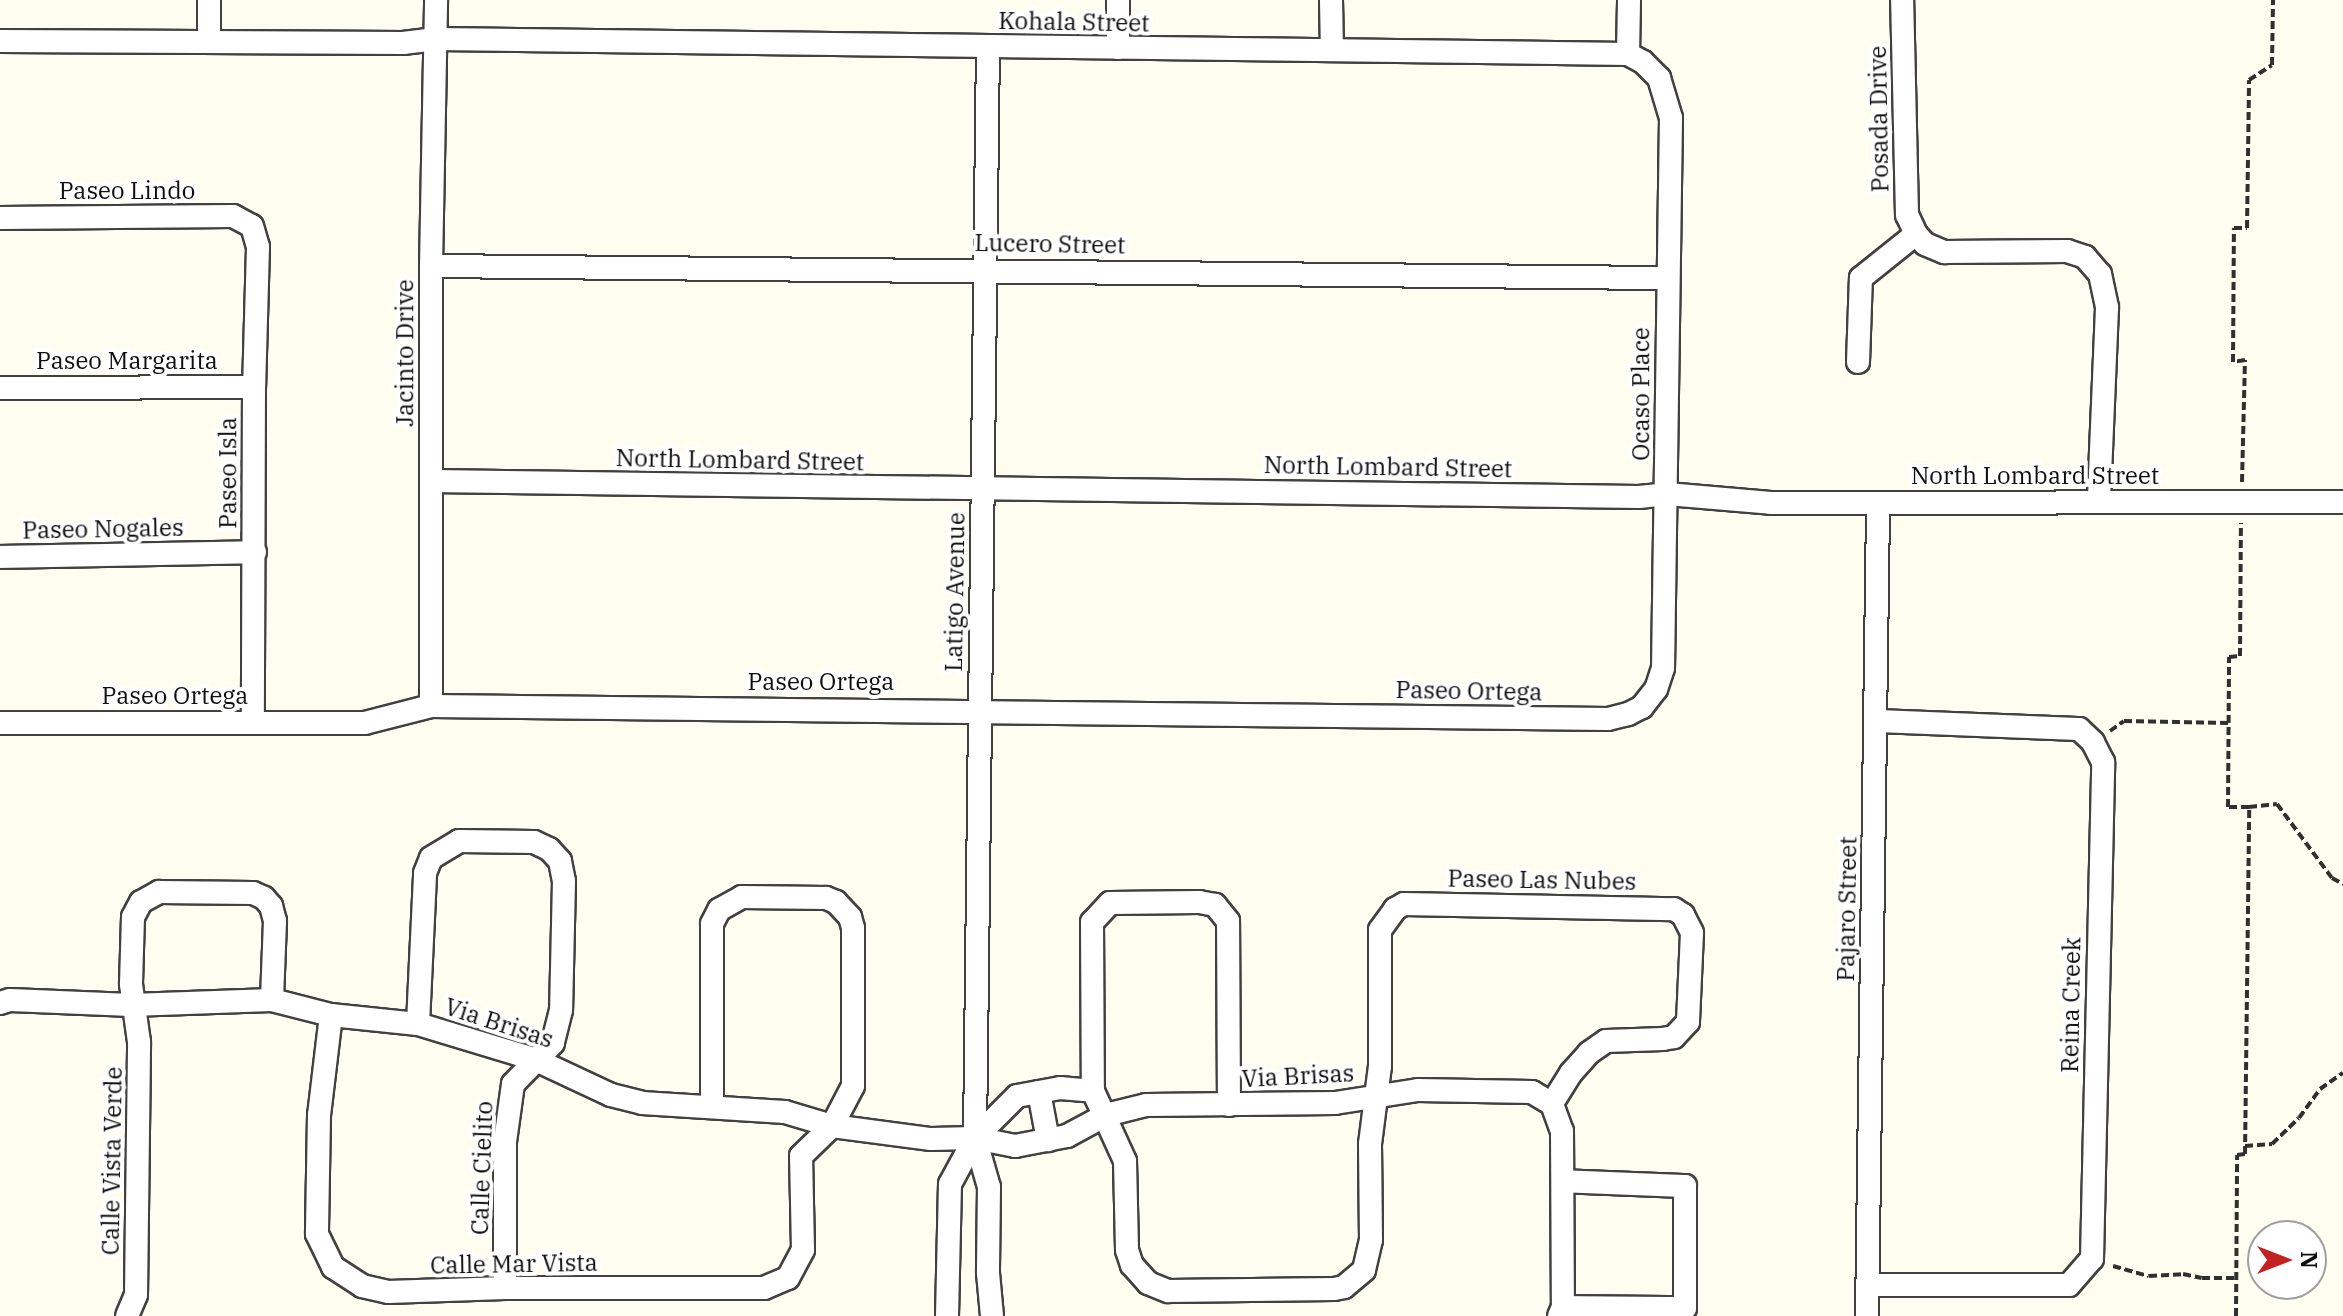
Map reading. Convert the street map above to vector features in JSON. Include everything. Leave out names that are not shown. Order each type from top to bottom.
[{"type":"street","points":[[209,0],[209,41]]},
{"type":"street","name":"Jacinto Drive","points":[[431,706],[431,266],[436,0]]},
{"type":"street","points":[[1118,0],[1118,48]]},
{"type":"street","points":[[1331,0],[1332,50]]},
{"type":"street","points":[[1628,54],[1629,0]]},
{"type":"street","name":"Posada Drive","points":[[1902,0],[1907,215],[1916,234]]},
{"type":"street","name":"Kohala Street","points":[[0,41],[403,43],[436,39],[1628,54]]},
{"type":"street","name":"Latigo Avenue","points":[[988,47],[975,1138],[989,1187],[988,1273],[992,1316]]},
{"type":"street","name":"Ocaso Place","points":[[1628,54],[1643,62],[1659,78],[1667,95],[1671,118],[1663,668],[1656,689],[1642,707]]},
{"type":"street","name":"Paseo Lindo","points":[[0,218],[233,216],[252,226]]},
{"type":"street","name":"Paseo Isla","points":[[252,226],[258,247],[254,387],[253,721]]},
{"type":"street","points":[[1858,362],[1861,278],[1916,234],[1925,244],[1944,252],[2067,251],[2085,257],[2100,274],[2107,308],[2099,501]]},
{"type":"street","name":"Lucero Street","points":[[431,266],[1668,278]]},
{"type":"street","name":"Paseo Margarita","points":[[0,388],[254,387]]},
{"type":"street","name":"North Lombard Street","points":[[431,481],[1639,497],[1667,494],[1771,503],[2343,502]]},
{"type":"street","name":"Pajaro Street","points":[[1867,1316],[1878,504]]},
{"type":"street","name":"Paseo Nogales","points":[[0,557],[255,552]]},
{"type":"street","name":"Paseo Ortega","points":[[0,723],[365,723],[431,706],[980,709],[1608,719],[1642,707]]},
{"type":"street","points":[[1876,721],[2079,729],[2093,742]]},
{"type":"street","name":"Reina Creek","points":[[2092,1259],[2103,762],[2093,742]]},
{"type":"street","name":"Calle Cielito","points":[[418,1024],[425,873],[431,858],[459,841],[534,842],[549,849],[560,861],[564,881],[561,1010],[553,1043],[534,1059],[513,1084],[507,1115],[505,1288]]},
{"type":"street","name":"Calle Vista Verde","points":[[127,1316],[136,1295],[139,1042],[131,1005],[133,917],[141,902],[159,892],[253,893],[264,898],[271,906],[275,921],[272,1000]]},
{"type":"street","points":[[712,1105],[712,924],[719,910],[742,897],[826,898],[844,908],[853,928],[853,1086],[832,1126]]},
{"type":"street","points":[[975,1138],[1017,1096],[1060,1088],[1093,1091],[1092,922],[1097,913],[1110,903],[1123,901],[1199,902],[1215,905],[1223,912],[1230,933],[1229,1105]]},
{"type":"street","name":"Paseo Las Nubes","points":[[1093,1091],[1125,1161],[1127,1250],[1132,1265],[1148,1283],[1168,1291],[1334,1289],[1357,1278],[1369,1255],[1370,1144],[1376,1098],[1380,930],[1389,913],[1404,904],[1667,907],[1683,915],[1692,933],[1688,1022],[1674,1037],[1606,1041],[1571,1073],[1552,1104]]},
{"type":"street","name":"Via Brisas","points":[[0,1003],[10,1000],[131,1005],[272,1000],[331,1015],[418,1024],[534,1059],[611,1095],[642,1103],[712,1105],[785,1112],[832,1126],[931,1139],[975,1138],[1015,1146],[1067,1136],[1106,1115],[1146,1105],[1335,1103],[1418,1090],[1532,1092],[1552,1104]]},
{"type":"street","name":"Calle Mar Vista","points":[[331,1015],[317,1155],[317,1234],[324,1254],[345,1278],[388,1292],[774,1286],[798,1265],[803,1250],[801,1156],[832,1126]]},
{"type":"street","points":[[1039,1092],[1048,1140]]},
{"type":"street","points":[[1552,1104],[1562,1131],[1563,1313],[1685,1308],[1685,1186],[1563,1181]]},
{"type":"street","name":"Latigo Avenue","points":[[947,1316],[950,1184],[975,1138]]},
{"type":"street","points":[[1868,1285],[2069,1285],[2092,1259]]},
{"type":"path","points":[[2273,0],[2272,65],[2249,80],[2247,228],[2234,228],[2233,362],[2245,360],[2240,656],[2229,657],[2228,807],[2277,804],[2332,878],[2343,884]]},
{"type":"path","points":[[2093,742],[2124,721],[2228,723]]},
{"type":"path","points":[[2236,1316],[2237,1155],[2245,1154],[2249,807]]},
{"type":"path","points":[[2245,1146],[2272,1144],[2299,1118],[2320,1089],[2343,1073]]},
{"type":"path","points":[[2092,1259],[2149,1276],[2183,1274],[2202,1278],[2236,1278]]}]
